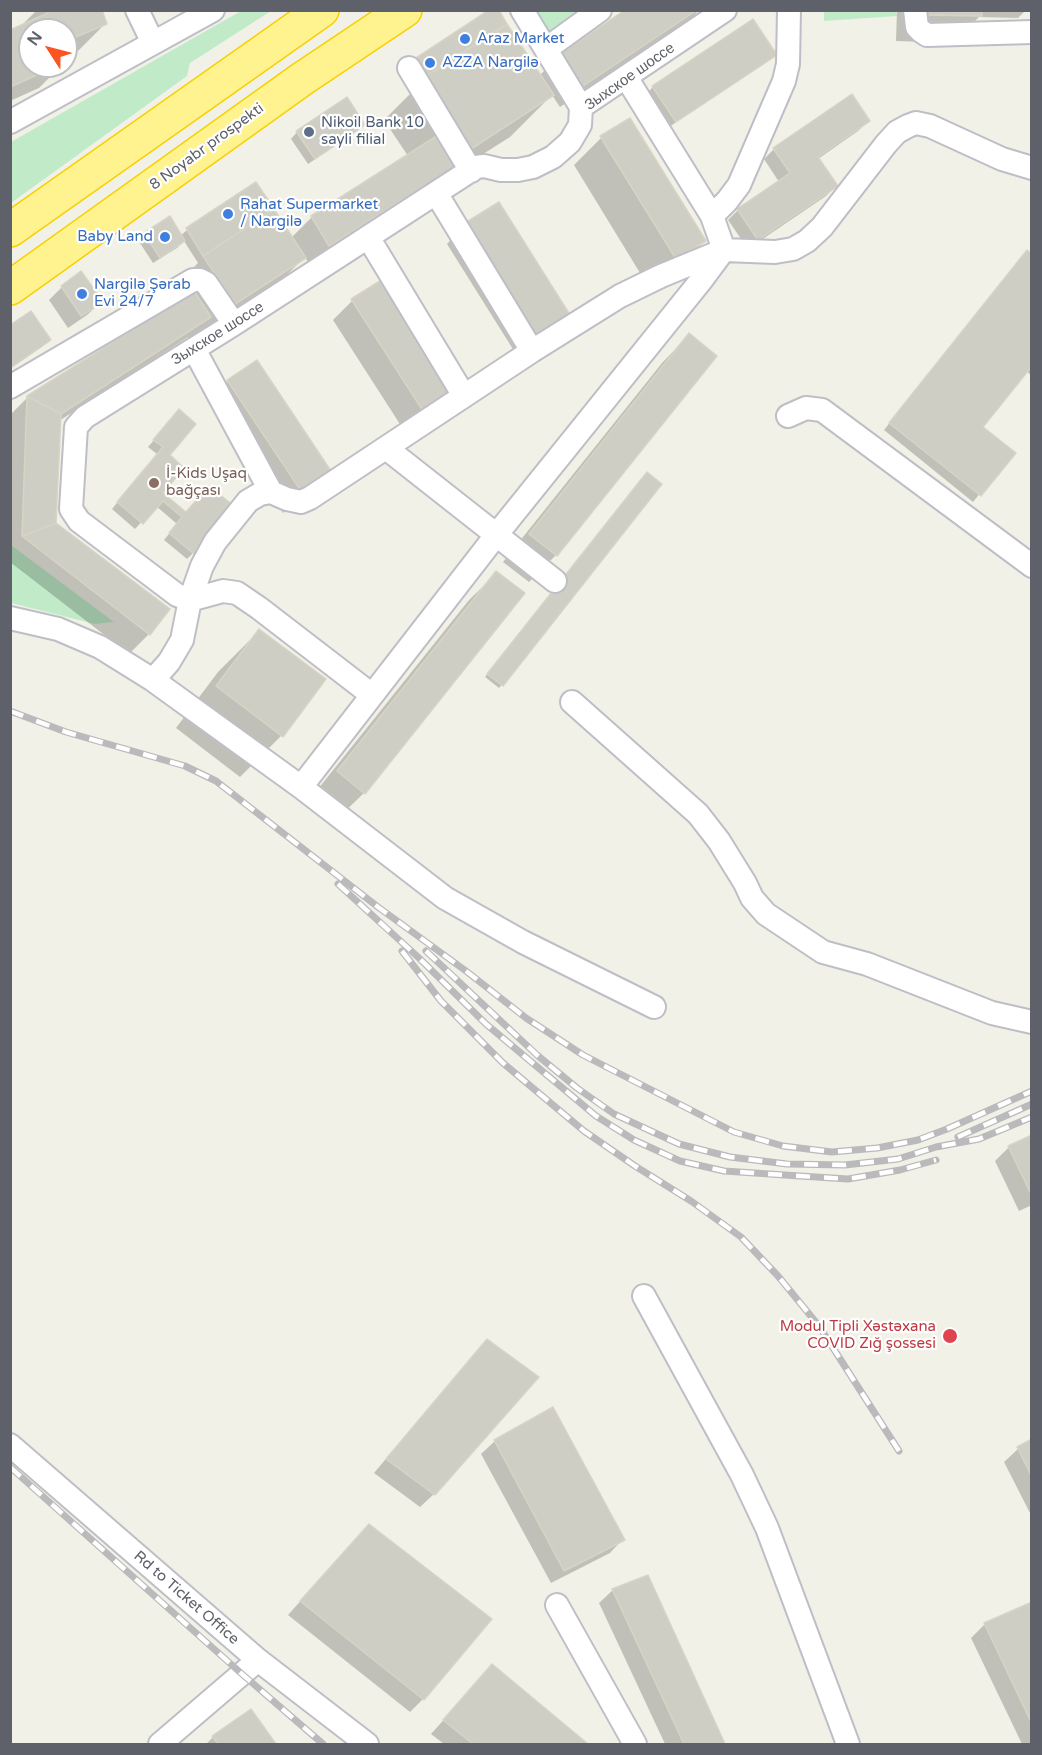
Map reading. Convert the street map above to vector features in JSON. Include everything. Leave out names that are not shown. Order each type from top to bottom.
[{"type":"highway","points":[[10,230],[322,10]]},
{"type":"highway","name":"8 Noyabr prospekti","points":[[10,288],[302,79],[405,10]]},
{"type":"street","points":[[137,10],[153,43]]},
{"type":"street","points":[[10,122],[213,10]]},
{"type":"street","points":[[522,10],[582,107]]},
{"type":"street","points":[[546,49],[600,10]]},
{"type":"street","name":"Зыхское шоссе","points":[[190,600],[177,595],[79,521],[71,509],[76,427],[85,417],[234,324],[476,167],[518,170],[533,167],[553,157],[570,142],[580,125],[582,107],[725,10]]},
{"type":"street","points":[[712,216],[739,185],[784,81],[788,64],[789,10]]},
{"type":"street","points":[[915,10],[917,27],[927,34],[1032,32]]},
{"type":"street","points":[[409,68],[471,171]]},
{"type":"street","points":[[626,77],[712,216],[724,249]]},
{"type":"street","points":[[153,680],[169,662],[182,640],[190,600],[202,566],[215,542],[248,501],[260,494],[272,492],[301,502],[532,351],[620,296],[661,276],[724,249],[775,252],[793,249],[807,241],[822,227],[886,144],[897,132],[908,126],[916,123],[930,126],[1002,159],[1032,168]]},
{"type":"street","points":[[436,193],[532,351]]},
{"type":"street","points":[[368,237],[464,396]]},
{"type":"street","points":[[301,787],[497,534],[724,249]]},
{"type":"street","points":[[10,387],[193,280],[206,283],[234,324]]},
{"type":"street","points":[[194,349],[272,492]]},
{"type":"street","points":[[788,416],[806,408],[822,410],[1032,566]]},
{"type":"street","points":[[386,448],[555,581]]},
{"type":"street","points":[[190,600],[223,591],[237,593],[372,695]]},
{"type":"street","points":[[10,618],[58,629],[100,647],[153,680],[301,787],[445,898],[523,942],[654,1007]]},
{"type":"street","points":[[572,702],[698,814],[719,841],[746,883],[752,898],[766,914],[823,952],[867,964],[992,1013],[1032,1022]]},
{"type":"street","points":[[644,1296],[742,1475],[767,1528],[848,1744]]},
{"type":"street","name":"Rd to Ticket Office","points":[[10,1445],[258,1660],[367,1744]]},
{"type":"street","points":[[557,1605],[635,1744]]},
{"type":"street","points":[[160,1744],[258,1660]]},
{"type":"green space","points":[[241,11],[271,11],[190,63],[187,76],[11,203],[11,142]]},
{"type":"green space","points":[[535,11],[601,11],[553,40]]},
{"type":"green space","points":[[824,11],[896,11],[897,16],[824,21]]},
{"type":"green space","points":[[11,545],[114,622],[95,624],[11,603]]},
{"type":"building","points":[[47,10],[102,10],[107,24],[78,36],[78,18],[37,18],[48,13]]},
{"type":"building","points":[[489,10],[499,10],[507,24],[425,77],[413,60]]},
{"type":"building","points":[[625,10],[697,10],[580,88],[558,55]]},
{"type":"building","points":[[923,10],[982,10],[982,16],[923,15]]},
{"type":"building","points":[[753,19],[777,55],[676,122],[652,86]]},
{"type":"building","points":[[507,24],[554,95],[471,149],[425,77]]},
{"type":"building","points":[[18,26],[18,78],[30,78],[10,87],[10,30]]},
{"type":"building","points":[[852,94],[870,121],[818,157],[838,186],[758,240],[737,209],[790,173],[773,148]]},
{"type":"building","points":[[347,97],[365,125],[315,159],[296,131]]},
{"type":"building","points":[[630,118],[706,241],[676,259],[600,136]]},
{"type":"building","points":[[443,132],[462,162],[329,246],[311,216]]},
{"type":"building","points":[[256,182],[274,209],[203,256],[186,228]]},
{"type":"building","points":[[499,202],[570,315],[536,336],[465,223]]},
{"type":"building","points":[[274,209],[306,258],[235,304],[203,256]]},
{"type":"building","name":"Baby Land","points":[[170,216],[185,241],[160,258],[144,233]]},
{"type":"building","points":[[1027,250],[1032,254],[1032,366],[983,427],[1016,453],[981,496],[889,423]]},
{"type":"building","name":"Nargilə Şərab Evi 24/7","points":[[81,271],[103,302],[81,316],[61,286]]},
{"type":"building","points":[[383,279],[457,393],[425,414],[351,299]]},
{"type":"building","points":[[194,291],[211,317],[61,414],[27,396]]},
{"type":"building","points":[[31,311],[51,340],[10,368],[10,325]]},
{"type":"building","points":[[689,333],[717,356],[557,556],[529,534]]},
{"type":"building","points":[[257,360],[333,474],[303,494],[227,380]]},
{"type":"building","points":[[27,396],[61,414],[56,523],[22,536]]},
{"type":"building","points":[[179,409],[196,424],[170,455],[184,468],[163,493],[186,512],[209,486],[234,506],[194,554],[169,533],[182,517],[163,501],[143,524],[117,502],[163,447],[153,440]]},
{"type":"building","points":[[647,472],[662,484],[503,686],[487,674]]},
{"type":"building","points":[[56,523],[170,609],[150,635],[22,536]]},
{"type":"building","points":[[496,571],[525,593],[365,794],[337,771]]},
{"type":"building","points":[[259,629],[326,679],[283,737],[216,686]]},
{"type":"building","points":[[1032,1135],[1032,1196],[1008,1146]]},
{"type":"building","points":[[487,1339],[539,1377],[435,1495],[386,1459]]},
{"type":"building","points":[[553,1407],[625,1540],[564,1571],[494,1440]]},
{"type":"building","points":[[1032,1439],[1032,1477],[1017,1447]]},
{"type":"building","points":[[369,1524],[492,1619],[424,1700],[300,1601]]},
{"type":"building","points":[[648,1575],[725,1744],[684,1744],[612,1589]]},
{"type":"building","points":[[1032,1602],[1032,1724],[984,1623]]},
{"type":"building","points":[[492,1664],[588,1744],[473,1744],[443,1720]]},
{"type":"building","points":[[251,1709],[276,1744],[218,1744],[212,1736]]},
{"type":"railway","points":[[10,711],[66,732],[185,766],[216,781],[526,1018],[583,1055],[734,1132],[783,1146],[832,1152],[877,1148],[918,1140],[1032,1091]]},
{"type":"railway","points":[[338,884],[419,958],[486,1024],[596,1116],[634,1140],[680,1161],[724,1171],[848,1179],[900,1170],[936,1160]]},
{"type":"railway","points":[[402,951],[441,1001],[503,1063],[584,1131],[691,1201],[741,1237],[778,1276],[819,1326],[899,1451]]},
{"type":"railway","points":[[426,951],[537,1055],[577,1088],[614,1114],[679,1144],[730,1157],[787,1164],[845,1165],[898,1159],[936,1147],[979,1139],[1032,1117]]},
{"type":"railway","points":[[958,1137],[1032,1104]]},
{"type":"railway","points":[[10,1467],[323,1744]]},
{"type":"place","name":"Araz Market","points":[[465,39]]},
{"type":"place","name":"AZZA Nargilə","points":[[430,63]]},
{"type":"place","name":"Nikoil Bank 10 sayli filial","points":[[309,132]]},
{"type":"place","name":"Rahat Supermarket / Nargilə","points":[[228,214]]},
{"type":"place","name":"Baby Land","points":[[165,237]]},
{"type":"place","name":"Nargilə Şərab Evi 24/7","points":[[82,294]]},
{"type":"place","name":"İ-Kids Uşaq bağçası","points":[[154,483]]},
{"type":"place","name":"Modul Tipli Xəstəxana COVID Zığ şossesi","points":[[950,1336]]}]
